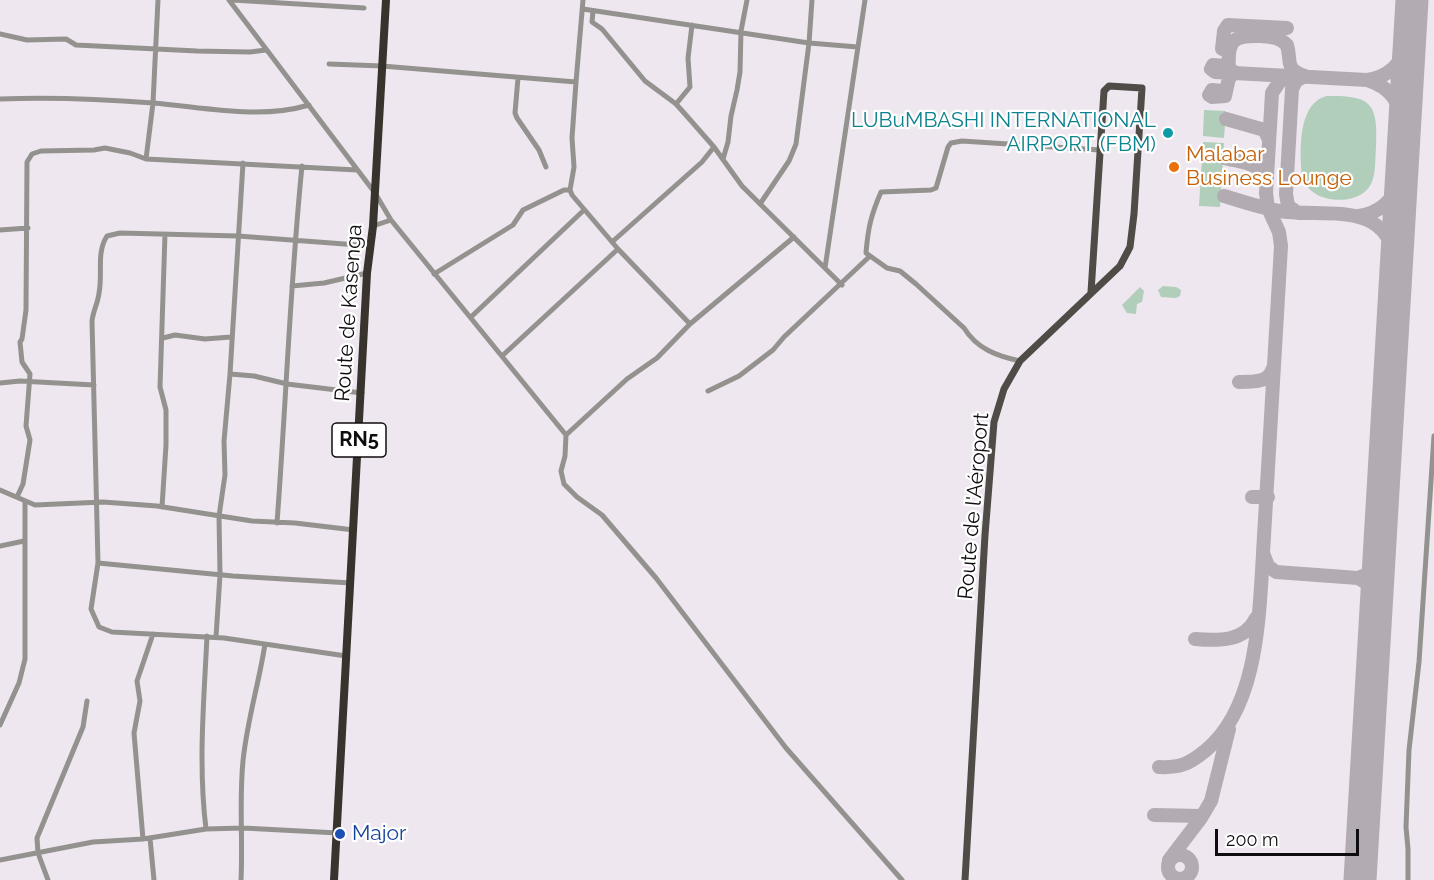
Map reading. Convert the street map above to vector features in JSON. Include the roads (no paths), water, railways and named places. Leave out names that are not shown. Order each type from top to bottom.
[{"type":"highway","name":"Route de Kasenga","points":[[336,878],[367,273],[373,226],[386,0]]},
{"type":"main road","name":"Route de l'Aéroport","points":[[965,880],[985,535],[994,422],[1004,389],[1020,361],[1120,266],[1130,247],[1143,88],[1109,86],[1104,91],[1100,150]]},
{"type":"main road","points":[[1091,292],[1100,150]]},
{"type":"street","points":[[146,159],[153,103],[154,48],[159,17],[158,0]]},
{"type":"street","points":[[231,0],[364,8]]},
{"type":"street","points":[[231,0],[266,50],[375,193],[391,220],[566,435],[565,456],[561,471],[564,484],[577,497],[602,515],[656,578],[786,748],[902,880]]},
{"type":"street","points":[[583,0],[572,138],[574,167],[570,190],[618,249],[690,324]]},
{"type":"street","points":[[723,159],[740,72],[741,31],[747,0]]},
{"type":"street","points":[[760,204],[789,161],[796,144],[812,0]]},
{"type":"street","points":[[825,268],[865,0]]},
{"type":"street","points":[[583,9],[809,43],[858,47]]},
{"type":"street","points":[[593,11],[592,22],[602,29],[645,81],[676,104],[714,147],[742,186],[842,285]]},
{"type":"street","points":[[676,104],[690,87],[688,57],[692,25]]},
{"type":"street","points":[[0,34],[27,40],[66,39],[76,45],[217,52],[266,50]]},
{"type":"street","points":[[329,64],[382,66],[576,82]]},
{"type":"street","points":[[518,78],[515,113],[539,150],[546,167]]},
{"type":"street","points":[[0,99],[71,97],[245,111],[289,111],[309,105]]},
{"type":"street","points":[[1020,361],[993,354],[969,337],[964,328],[916,284],[866,253],[869,224],[881,192],[933,189],[937,185],[951,143],[962,141],[1100,150]]},
{"type":"street","points":[[612,242],[702,162],[714,147]]},
{"type":"street","points":[[16,497],[23,484],[25,459],[30,440],[26,426],[31,382],[30,374],[22,362],[20,342],[26,310],[27,162],[32,154],[105,148],[146,159],[357,170]]},
{"type":"street","points":[[216,637],[220,575],[219,516],[225,475],[225,430],[243,164]]},
{"type":"street","points":[[277,522],[294,239],[302,166]]},
{"type":"street","points":[[434,274],[513,225],[523,210],[554,194],[570,190]]},
{"type":"street","points":[[471,317],[584,210]]},
{"type":"street","points":[[373,226],[391,220]]},
{"type":"street","points":[[0,230],[28,228]]},
{"type":"street","points":[[346,656],[216,637],[112,632],[99,627],[91,609],[98,563],[92,321],[100,289],[99,270],[102,243],[107,236],[120,233],[238,236],[371,246]]},
{"type":"street","points":[[162,507],[166,410],[160,387],[165,234]]},
{"type":"street","points":[[566,435],[627,380],[657,358],[690,324],[794,237]]},
{"type":"street","points":[[502,356],[618,249]]},
{"type":"street","points":[[708,391],[739,376],[773,350],[870,256]]},
{"type":"street","points":[[292,286],[324,283],[367,273]]},
{"type":"street","points":[[163,338],[175,335],[205,339],[231,337]]},
{"type":"street","points":[[230,374],[362,393]]},
{"type":"street","points":[[0,384],[31,382],[94,385]]},
{"type":"street","points":[[1408,880],[1406,827],[1409,750],[1419,662],[1434,436]]},
{"type":"street","points":[[0,490],[40,506],[103,502],[162,507],[252,521],[354,530]]},
{"type":"street","points":[[0,725],[18,683],[25,659],[25,501]]},
{"type":"street","points":[[0,546],[24,541]]},
{"type":"street","points":[[98,563],[220,575],[351,583]]},
{"type":"street","points":[[153,634],[137,681],[140,701],[134,733],[154,880]]},
{"type":"street","points":[[206,829],[202,770],[207,636]]},
{"type":"street","points":[[241,880],[243,759],[265,644]]},
{"type":"street","points":[[48,880],[38,853],[39,830],[83,727],[87,701]]},
{"type":"street","points":[[0,860],[93,842],[147,838],[206,829],[243,828],[338,833]]},
{"type":"place","name":"LUBuMBASHI INTERNATIONAL AIRPORT (FBM)","points":[[1168,133]]},
{"type":"place","name":"Malabar Business Lounge","points":[[1174,167]]},
{"type":"place","name":"Major","points":[[340,834]]}]
